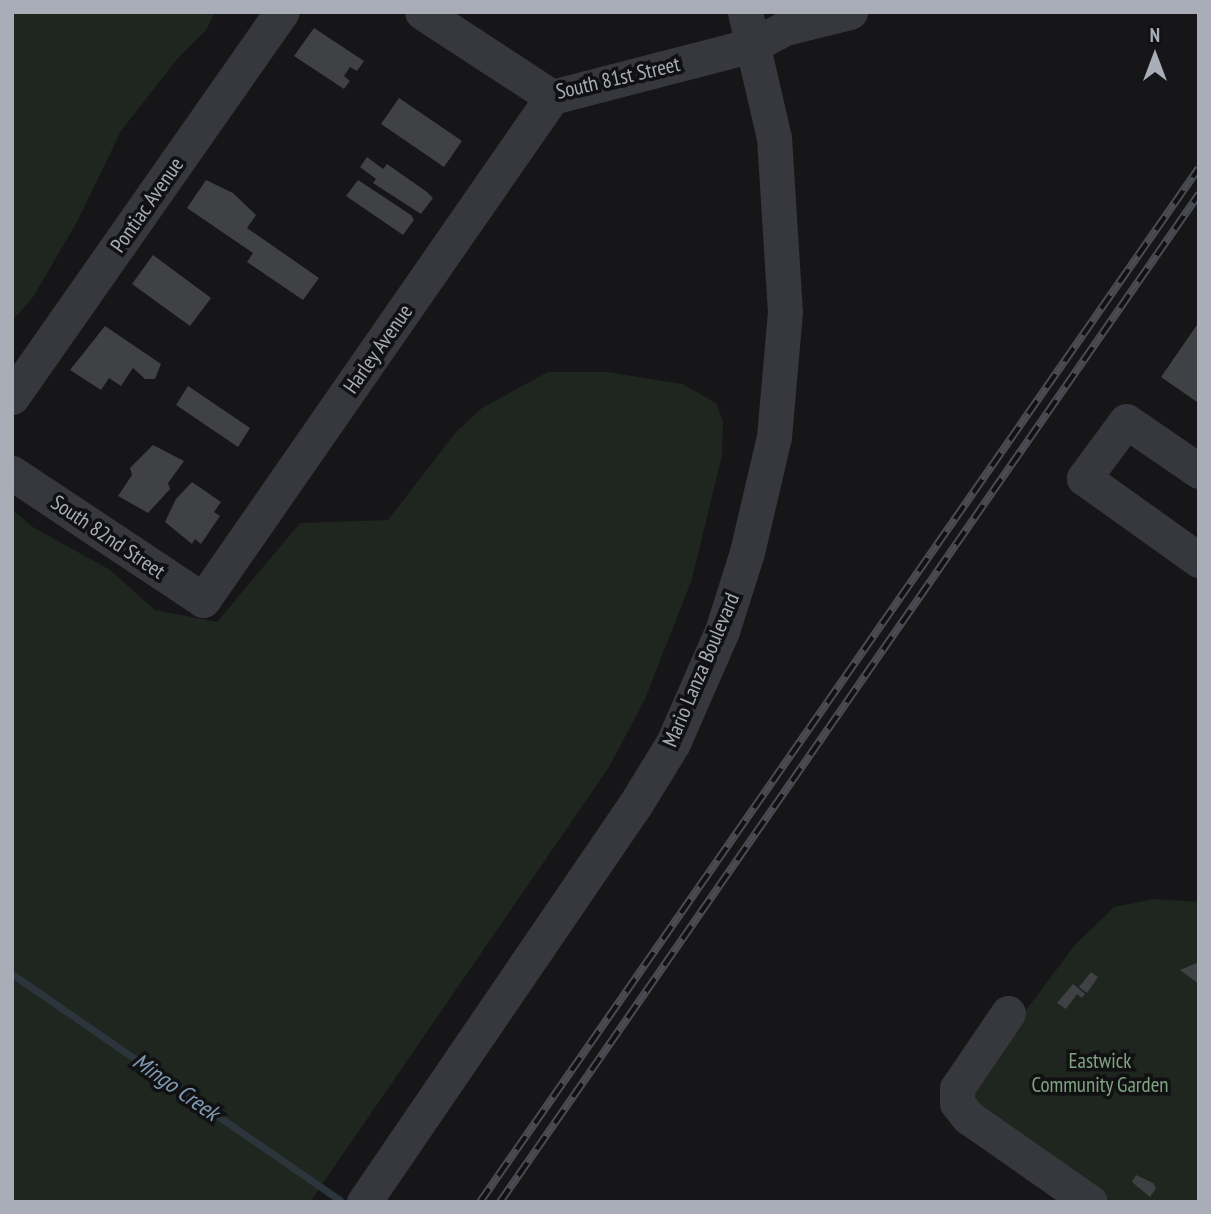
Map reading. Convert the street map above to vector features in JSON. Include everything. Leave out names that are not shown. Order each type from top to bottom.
[{"type":"street","name":"Pontiac Avenue","points":[[12,397],[282,12]]},
{"type":"street","name":"South 81st Street","points":[[422,12],[552,97],[749,29],[785,28],[850,12]]},
{"type":"street","name":"Mario Lanza Boulevard","points":[[364,1202],[635,805],[673,743],[722,631],[747,552],[774,437],[785,312],[779,178],[749,29]]},
{"type":"street","name":"Harley Avenue","points":[[204,600],[552,97]]},
{"type":"street","points":[[1199,471],[1126,421],[1084,478],[1199,560]]},
{"type":"street","name":"South 82nd Street","points":[[12,473],[204,600]]},
{"type":"street","points":[[1008,1013],[957,1088],[957,1103],[968,1117],[1090,1202]]},
{"type":"green space","points":[[12,12],[215,12],[206,30],[178,58],[121,131],[77,222],[33,297],[12,321]]},
{"type":"green space","points":[[548,372],[607,372],[682,384],[716,403],[723,421],[722,455],[692,579],[645,699],[609,767],[310,1202],[12,1202],[12,509],[31,526],[110,570],[155,610],[217,622],[300,523],[388,520],[456,432],[482,408]]},
{"type":"green space","name":"Eastwick Community Garden","points":[[1154,899],[1199,902],[1199,1202],[1113,1202],[973,1104],[974,1080],[1074,946],[1114,907]]},
{"type":"building","points":[[314,28],[364,61],[357,71],[350,67],[344,76],[350,81],[344,89],[294,56]]},
{"type":"building","points":[[399,98],[462,141],[444,167],[381,124]]},
{"type":"building","points":[[367,157],[383,169],[387,164],[433,198],[421,214],[373,183],[376,179],[360,167]]},
{"type":"building","points":[[206,180],[233,193],[256,215],[247,228],[319,278],[303,300],[247,262],[253,253],[187,208]]},
{"type":"building","points":[[358,180],[411,215],[414,220],[403,235],[346,196]]},
{"type":"building","points":[[153,255],[211,298],[190,326],[132,284]]},
{"type":"building","points":[[1199,322],[1199,400],[1197,402],[1161,377]]},
{"type":"building","points":[[105,326],[161,364],[155,379],[145,379],[133,368],[121,386],[109,378],[101,390],[70,370]]},
{"type":"building","points":[[188,386],[250,428],[238,447],[176,405]]},
{"type":"building","points":[[153,445],[184,461],[168,483],[170,489],[148,513],[118,496],[132,475],[130,468]]},
{"type":"building","points":[[192,482],[221,502],[214,512],[220,516],[201,544],[195,539],[192,544],[165,522],[176,499]]},
{"type":"building","points":[[1199,962],[1199,984],[1180,970]]},
{"type":"building","points":[[1091,972],[1098,977],[1087,993],[1079,987]]},
{"type":"building","points":[[1073,984],[1085,994],[1082,998],[1077,994],[1066,1009],[1057,1003]]},
{"type":"building","points":[[1136,1175],[1153,1183],[1156,1188],[1150,1197],[1132,1182]]},
{"type":"waterway","name":"Mingo Creek","points":[[12,974],[340,1200]]},
{"type":"railway","points":[[480,1202],[1199,168]]},
{"type":"railway","points":[[500,1202],[1199,194]]}]
